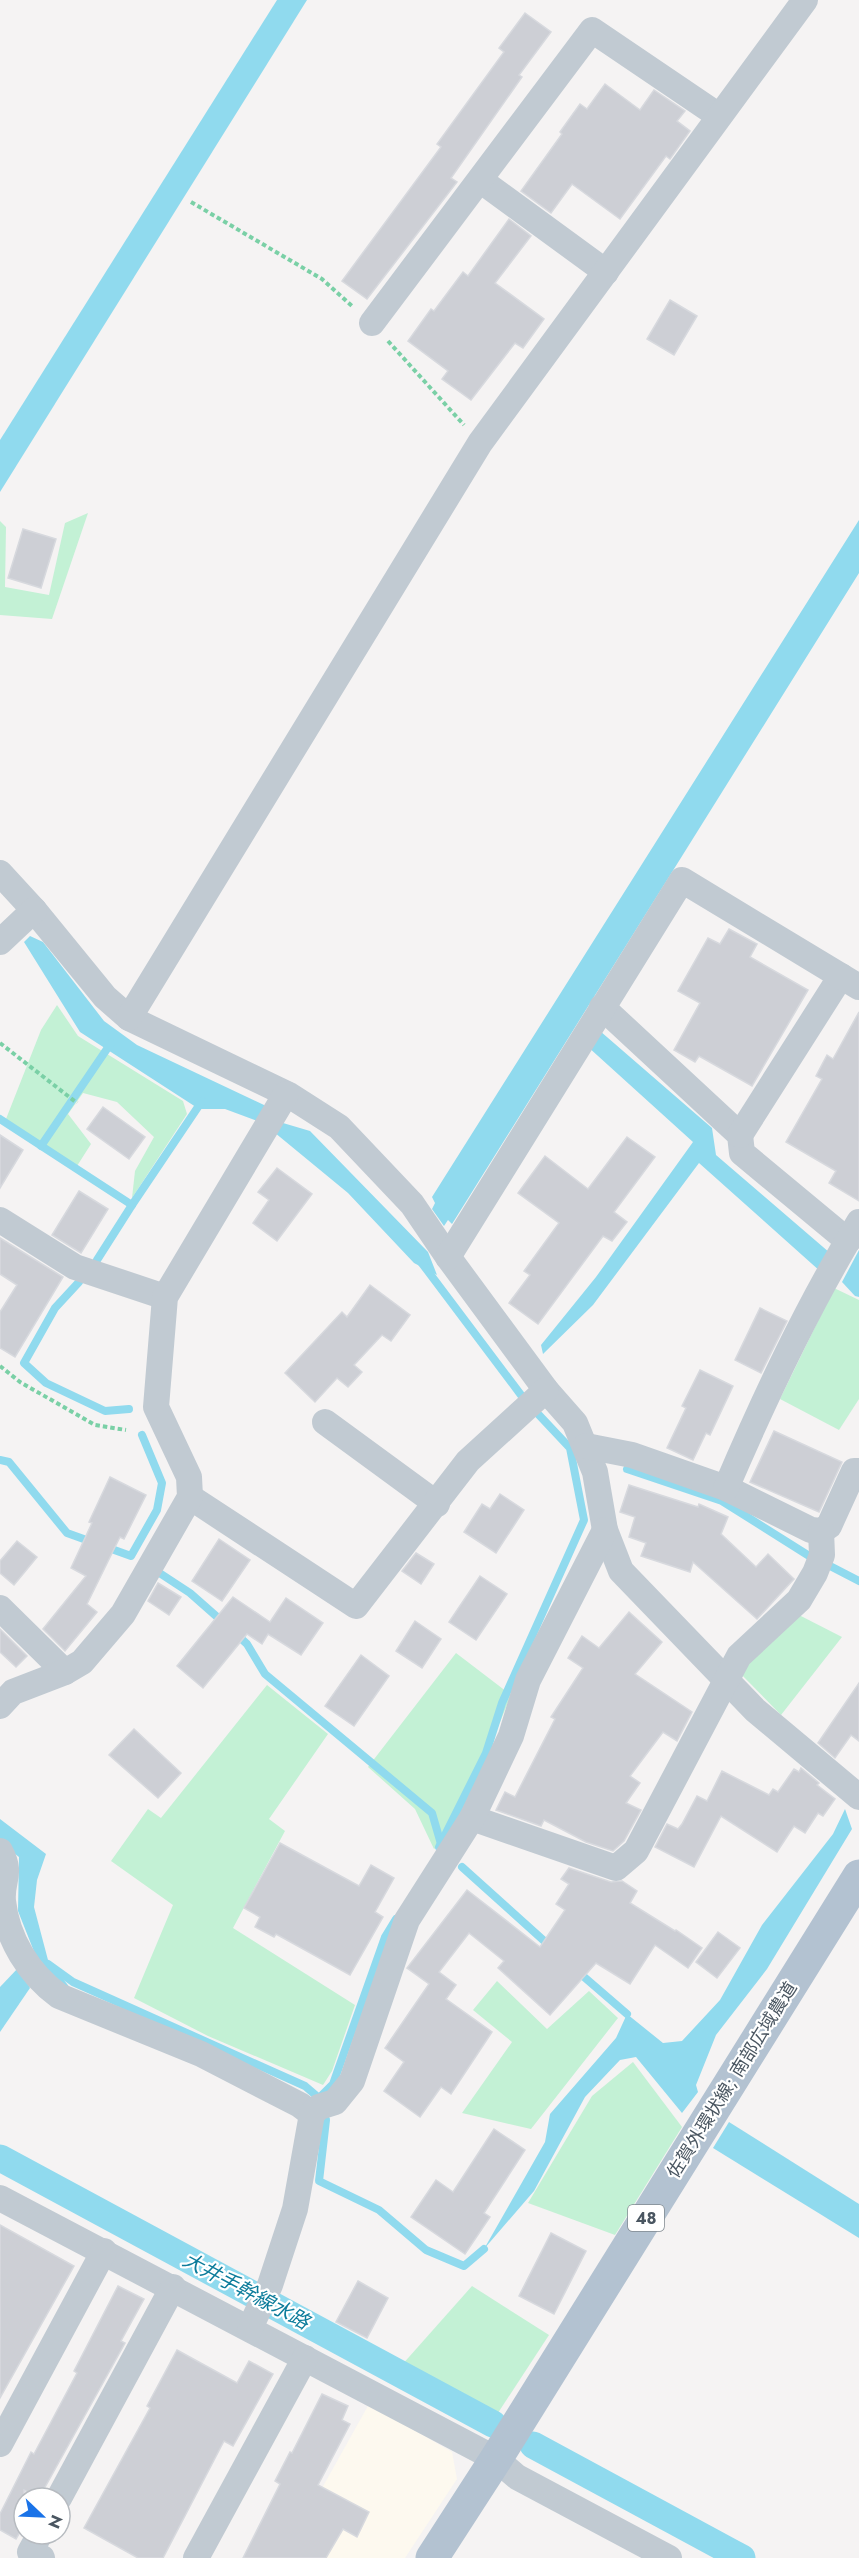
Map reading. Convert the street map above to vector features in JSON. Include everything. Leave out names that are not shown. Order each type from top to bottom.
[{"type":"main road","name":"佐賀外環状線; 南部広域農道","points":[[432,2558],[859,1876]]},
{"type":"street","points":[[129,1018],[480,443],[805,0]]},
{"type":"street","points":[[372,323],[592,30],[719,117]]},
{"type":"street","points":[[480,180],[606,272]]},
{"type":"street","points":[[0,873],[34,910],[105,997],[129,1018],[275,1112],[339,1127],[412,1204],[546,1390],[575,1423],[595,1472],[605,1530],[621,1570],[754,1710],[859,1797]]},
{"type":"street","points":[[448,1257],[682,880],[850,982],[740,1136]]},
{"type":"street","points":[[0,942],[34,910]]},
{"type":"street","points":[[602,1007],[740,1136],[742,1153],[853,1232],[804,1320],[758,1414],[726,1488]]},
{"type":"street","points":[[0,1706],[13,1692],[65,1672],[82,1662],[123,1614],[190,1497],[189,1477],[156,1407],[165,1297],[275,1112]]},
{"type":"street","points":[[0,1220],[75,1267],[165,1297]]},
{"type":"street","points":[[190,1497],[356,1606],[468,1461],[546,1390]]},
{"type":"street","points":[[325,1422],[437,1504]]},
{"type":"street","points":[[586,1446],[632,1455],[726,1488],[811,1530],[821,1532],[829,1526],[854,1471],[859,1471]]},
{"type":"street","points":[[254,2319],[270,2285],[295,2209],[312,2114],[319,2107],[335,2102],[352,2081],[407,1920],[472,1818],[511,1736],[528,1680],[605,1530]]},
{"type":"street","points":[[472,1818],[616,1868],[636,1851],[739,1656],[799,1600],[815,1573],[822,1555],[821,1532]]},
{"type":"street","points":[[0,1608],[65,1672]]},
{"type":"street","points":[[0,1851],[7,1864],[3,1900],[12,1941],[44,1985],[59,1996],[201,2054],[300,2105],[312,2114]]},
{"type":"street","points":[[0,2198],[174,2287],[254,2319],[305,2358],[496,2459],[517,2477],[669,2558]]},
{"type":"street","points":[[0,2444],[104,2251]]},
{"type":"street","points":[[66,2486],[174,2287]]},
{"type":"street","points":[[196,2558],[305,2358]]},
{"type":"street","points":[[33,2546],[30,2552],[42,2558]]},
{"type":"path","points":[[191,202],[322,279],[372,323],[480,443]]},
{"type":"path","points":[[0,1043],[77,1103]]},
{"type":"path","points":[[0,1366],[20,1382],[95,1425],[126,1430]]},
{"type":"shaded area","points":[[369,2404],[452,2452],[457,2479],[405,2558],[283,2558]]},
{"type":"green space","points":[[88,513],[52,619],[0,615],[0,521],[6,527],[5,587],[49,595],[65,523]]},
{"type":"green space","points":[[57,1005],[78,1036],[183,1101],[187,1114],[132,1198],[135,1171],[154,1137],[117,1102],[83,1093],[68,1114],[91,1144],[77,1166],[6,1119],[41,1030]]},
{"type":"green space","points":[[834,1288],[859,1300],[859,1399],[839,1430],[780,1399]]},
{"type":"green space","points":[[797,1614],[842,1637],[781,1715],[739,1672]]},
{"type":"green space","points":[[456,1653],[511,1695],[456,1830],[434,1849],[415,1809],[368,1767]]},
{"type":"green space","points":[[267,1685],[328,1734],[269,1819],[285,1831],[233,1928],[355,2005],[332,2071],[323,2085],[208,2036],[134,1998],[173,1905],[111,1861],[148,1809],[161,1818]]},
{"type":"green space","points":[[497,1981],[547,2029],[589,1991],[618,2018],[531,2129],[462,2113],[512,2042],[473,2010]]},
{"type":"green space","points":[[633,2062],[682,2127],[615,2235],[528,2203],[592,2096]]},
{"type":"green space","points":[[472,2286],[549,2335],[496,2416],[401,2366]]},
{"type":"water","points":[[277,0],[307,0],[0,492],[0,440]]},
{"type":"water","points":[[859,520],[859,573],[452,1224],[448,1220],[444,1226],[432,1209],[435,1203],[432,1197]]},
{"type":"water","points":[[30,936],[43,942],[104,1021],[137,1045],[264,1105],[266,1113],[283,1123],[310,1131],[428,1252],[437,1275],[414,1263],[348,1193],[263,1123],[225,1109],[199,1109],[80,1032],[24,942]]},
{"type":"water","points":[[600,1031],[712,1128],[716,1155],[830,1253],[821,1272],[699,1163],[593,1305],[543,1354],[541,1345],[596,1277],[693,1142],[587,1046]]},
{"type":"water","points":[[859,1250],[859,1297],[855,1296],[842,1282]]},
{"type":"water","points":[[845,1809],[852,1829],[767,1969],[716,2035],[696,2085],[698,2092],[682,2113],[636,2057],[620,2060],[585,2097],[534,2191],[484,2249],[545,2142],[550,2114],[616,2038],[627,2014],[663,2043],[682,2041],[720,2000],[762,1925],[833,1834]]},
{"type":"water","points":[[0,1819],[46,1854],[37,1880],[34,1907],[48,1960],[71,1989],[62,1987],[35,1954],[18,1911],[19,1857],[0,1842]]},
{"type":"water","points":[[19,1967],[30,1988],[0,2032],[0,1987]]},
{"type":"water","points":[[729,2122],[859,2204],[859,2238],[713,2148]]},
{"type":"building","points":[[525,13],[551,32],[519,75],[522,77],[451,178],[457,182],[367,299],[342,281],[441,147],[437,144],[504,52],[499,48]]},
{"type":"building","points":[[605,84],[640,110],[654,90],[685,111],[677,121],[690,131],[670,159],[666,156],[620,219],[572,184],[551,213],[521,191],[562,134],[560,132],[580,104],[587,109]]},
{"type":"building","points":[[509,219],[531,236],[495,283],[544,319],[523,348],[515,343],[471,400],[442,379],[448,371],[408,341],[431,309],[434,311],[463,272],[468,276]]},
{"type":"building","points":[[670,300],[697,316],[674,355],[647,339]]},
{"type":"building","points":[[23,529],[56,539],[41,588],[8,578]]},
{"type":"building","points":[[729,929],[757,944],[750,957],[808,990],[752,1086],[699,1056],[695,1062],[674,1050],[700,1003],[678,991],[708,938],[720,944]]},
{"type":"building","points":[[859,1012],[859,1201],[829,1183],[836,1171],[786,1142],[822,1079],[816,1076],[827,1055],[833,1059]]},
{"type":"building","points":[[103,1107],[145,1137],[129,1159],[87,1129]]},
{"type":"building","points":[[0,1135],[23,1150],[0,1188]]},
{"type":"building","points":[[627,1137],[655,1157],[614,1212],[627,1222],[612,1241],[603,1236],[538,1324],[509,1303],[530,1275],[524,1271],[559,1223],[518,1193],[545,1156],[588,1189]]},
{"type":"building","points":[[277,1168],[312,1194],[277,1241],[253,1223],[269,1200],[258,1192]]},
{"type":"building","points":[[79,1191],[108,1209],[81,1253],[52,1235]]},
{"type":"building","points":[[0,1238],[63,1277],[15,1357],[0,1348],[0,1312],[17,1285],[0,1274]]},
{"type":"building","points":[[370,1285],[410,1315],[391,1341],[382,1335],[354,1365],[362,1372],[348,1387],[337,1378],[315,1402],[285,1373],[342,1312],[347,1317]]},
{"type":"building","points":[[760,1308],[787,1321],[761,1373],[735,1360]]},
{"type":"building","points":[[700,1370],[733,1386],[710,1435],[706,1433],[693,1460],[667,1448],[686,1408],[682,1406]]},
{"type":"building","points":[[774,1431],[842,1462],[819,1512],[750,1482]]},
{"type":"building","points":[[110,1477],[146,1495],[124,1539],[120,1537],[87,1604],[97,1612],[65,1651],[43,1629],[86,1576],[71,1568]]},
{"type":"building","points":[[629,1485],[698,1507],[699,1504],[728,1517],[721,1534],[756,1567],[768,1554],[794,1579],[757,1619],[693,1562],[690,1572],[641,1556],[646,1543],[629,1537],[635,1517],[620,1512]]},
{"type":"building","points":[[500,1494],[524,1510],[496,1553],[464,1532],[482,1504],[490,1509]]},
{"type":"building","points":[[219,1539],[250,1560],[222,1601],[192,1581]]},
{"type":"building","points":[[17,1541],[37,1557],[14,1585],[0,1573],[0,1561]]},
{"type":"building","points":[[416,1553],[434,1564],[421,1584],[402,1571]]},
{"type":"building","points":[[480,1576],[507,1594],[476,1640],[449,1622]]},
{"type":"building","points":[[158,1583],[181,1597],[169,1615],[148,1601]]},
{"type":"building","points":[[233,1597],[270,1622],[286,1598],[323,1623],[301,1655],[268,1634],[262,1644],[247,1634],[203,1688],[177,1666]]},
{"type":"building","points":[[629,1612],[662,1642],[635,1674],[692,1712],[677,1741],[663,1732],[630,1776],[640,1783],[626,1803],[641,1810],[624,1841],[613,1851],[586,1842],[544,1820],[541,1826],[496,1810],[505,1792],[515,1797],[555,1719],[551,1717],[583,1668],[568,1658],[582,1636],[599,1648]]},
{"type":"building","points":[[415,1621],[441,1639],[422,1668],[396,1651]]},
{"type":"building","points":[[0,1629],[27,1656],[16,1667],[0,1652]]},
{"type":"building","points":[[361,1655],[389,1676],[354,1726],[325,1706]]},
{"type":"building","points":[[859,1683],[859,1741],[851,1735],[835,1758],[818,1743]]},
{"type":"building","points":[[134,1729],[181,1773],[158,1798],[109,1755]]},
{"type":"building","points":[[801,1768],[835,1799],[823,1816],[818,1813],[805,1833],[794,1826],[777,1852],[721,1816],[694,1867],[655,1847],[667,1824],[678,1829],[697,1796],[707,1801],[722,1771],[769,1795],[773,1789],[778,1792],[794,1769],[799,1772]]},
{"type":"building","points":[[280,1843],[359,1886],[371,1865],[394,1878],[375,1912],[383,1917],[350,1975],[276,1934],[274,1937],[255,1927],[260,1917],[244,1908]]},
{"type":"building","points":[[569,1868],[611,1882],[622,1881],[637,1891],[630,1903],[702,1948],[688,1968],[655,1945],[630,1984],[596,1963],[550,2015],[498,1968],[504,1961],[469,1933],[439,1972],[456,1985],[446,1999],[492,2032],[451,2094],[441,2087],[420,2117],[384,2091],[404,2062],[385,2048],[429,1984],[407,1968],[467,1890],[540,1947],[565,1910],[556,1904],[569,1884],[561,1879]]},
{"type":"building","points":[[718,1932],[740,1948],[717,1978],[696,1962]]},
{"type":"building","points":[[494,2129],[525,2150],[484,2213],[490,2217],[465,2254],[411,2217],[436,2180],[453,2192]]},
{"type":"building","points":[[0,2225],[74,2266],[0,2398]]},
{"type":"building","points":[[551,2233],[586,2251],[554,2314],[519,2296]]},
{"type":"building","points":[[358,2281],[388,2298],[367,2338],[336,2322]]},
{"type":"building","points":[[118,2286],[144,2299],[121,2341],[125,2343],[46,2486],[14,2486],[31,2452],[34,2454],[77,2373],[74,2371]]},
{"type":"building","points":[[177,2350],[237,2383],[249,2361],[273,2374],[233,2446],[224,2441],[163,2558],[138,2558],[84,2528],[150,2408],[147,2406]]},
{"type":"building","points":[[322,2394],[348,2406],[342,2420],[350,2424],[318,2485],[369,2512],[357,2537],[343,2529],[326,2558],[243,2558],[280,2484],[275,2481]]},
{"type":"building","points":[[12,2490],[12,2537],[0,2530],[0,2514]]},
{"type":"waterway","points":[[41,1146],[111,1043]]},
{"type":"waterway","points":[[97,1260],[202,1101]]},
{"type":"waterway","points":[[0,1119],[132,1205]]},
{"type":"waterway","points":[[421,1262],[521,1395]]},
{"type":"waterway","points":[[79,1282],[55,1308],[24,1363],[46,1383],[105,1411],[129,1409]]},
{"type":"waterway","points":[[439,1847],[486,1753],[502,1703],[584,1520],[570,1448],[539,1415]]},
{"type":"waterway","points":[[106,1547],[131,1556],[157,1510],[162,1483],[142,1435]]},
{"type":"waterway","points":[[0,1460],[9,1462],[67,1533],[92,1542]]},
{"type":"waterway","points":[[627,1469],[722,1501],[814,1559]]},
{"type":"waterway","points":[[832,1567],[859,1581]]},
{"type":"waterway","points":[[158,1572],[190,1593],[224,1623]]},
{"type":"waterway","points":[[235,1633],[247,1644],[265,1674],[432,1813],[441,1844]]},
{"type":"waterway","points":[[462,1867],[552,1948]]},
{"type":"waterway","points":[[48,1964],[73,1982],[305,2086],[319,2098],[333,2084],[385,1937],[396,1919]]},
{"type":"waterway","points":[[576,1970],[627,2014]]},
{"type":"waterway","points":[[326,2120],[319,2181],[379,2210],[426,2250],[464,2266],[484,2249]]},
{"type":"waterway","name":"大井手幹線水路","points":[[0,2158],[493,2424]]},
{"type":"waterway","name":"大井手幹線水路","points":[[533,2445],[742,2558]]}]
